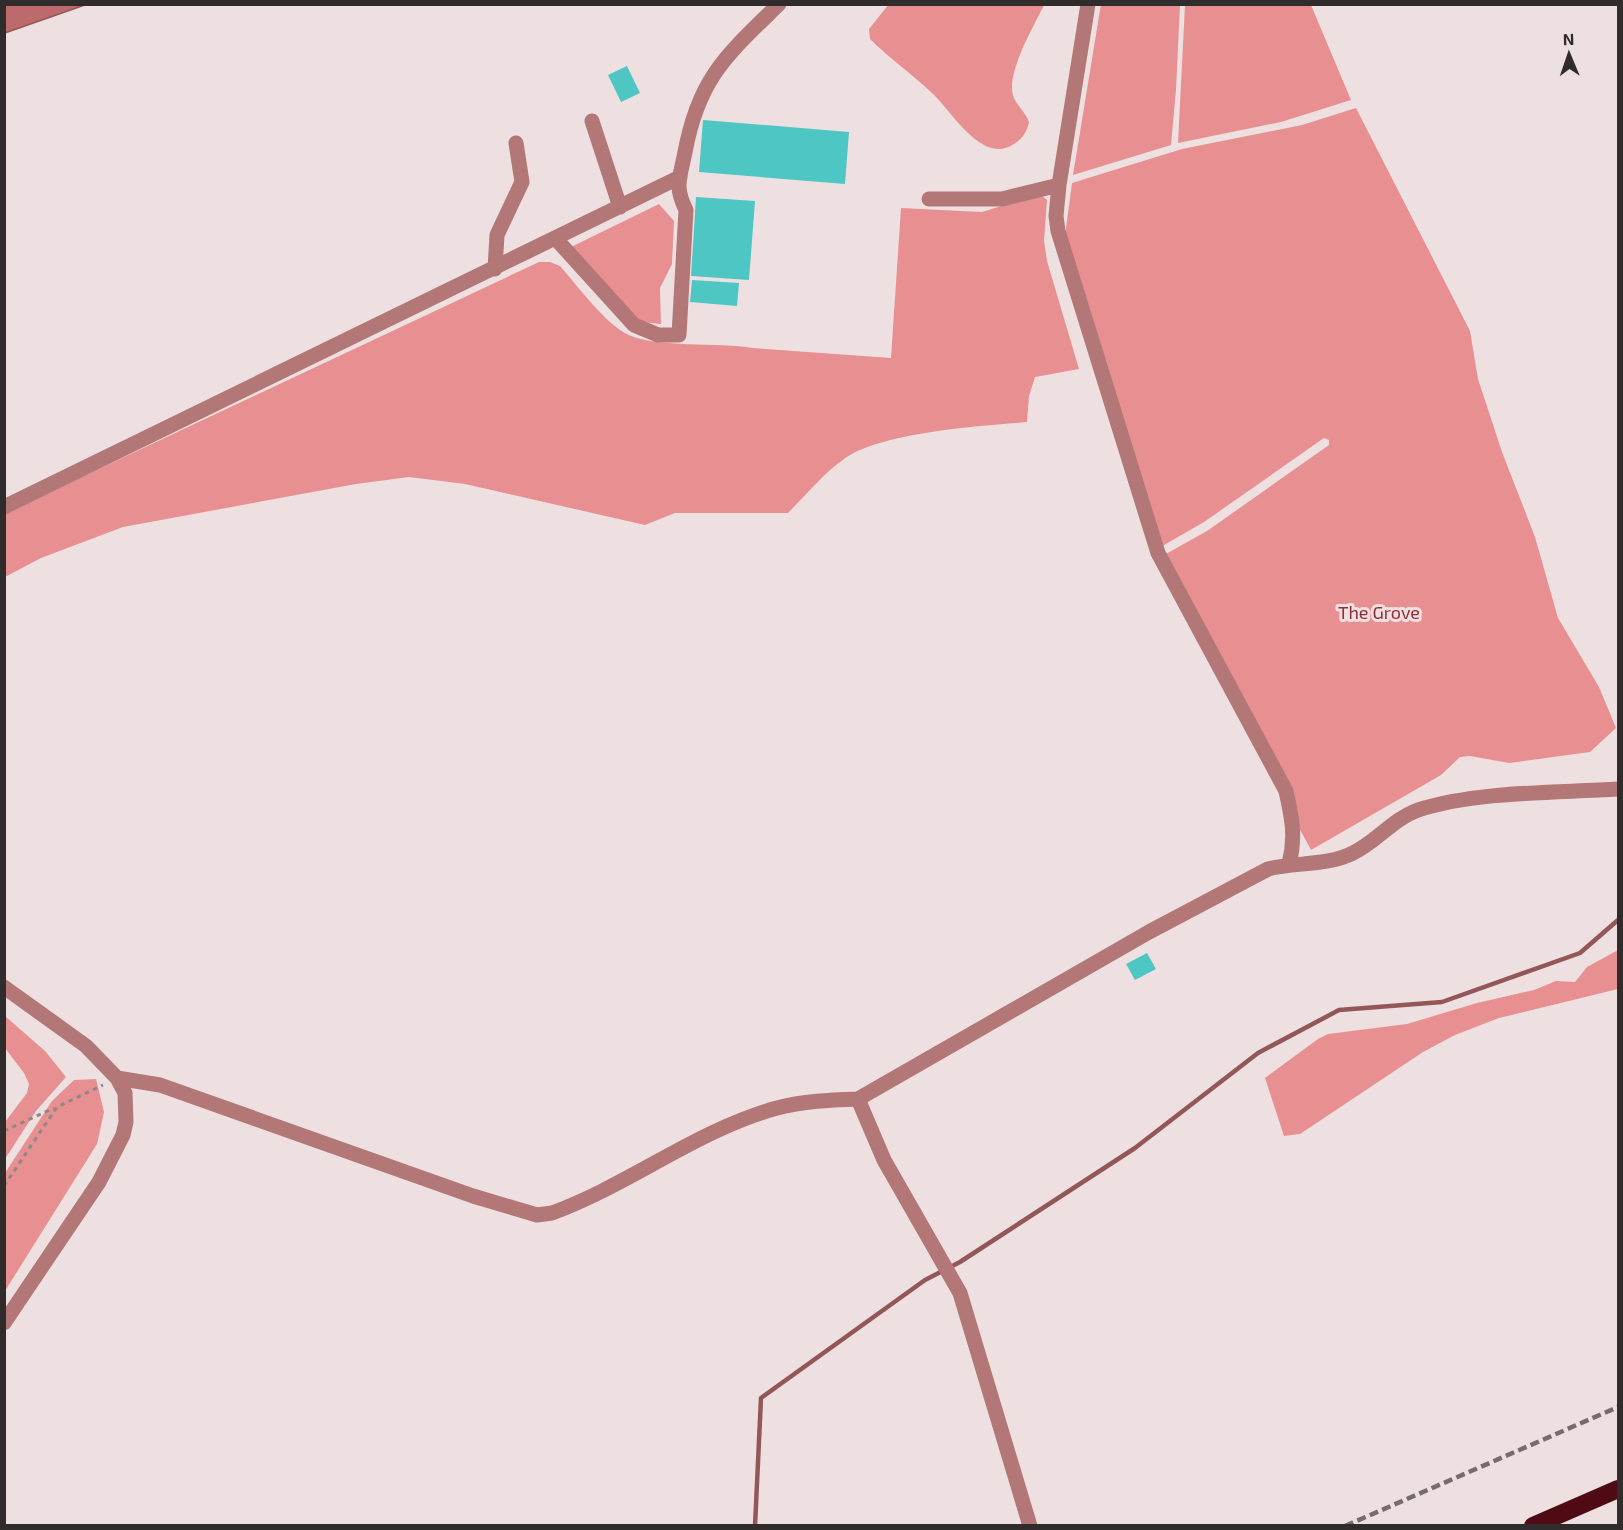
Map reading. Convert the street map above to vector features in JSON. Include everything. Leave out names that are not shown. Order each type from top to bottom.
[{"type":"highway","points":[[1533,1526],[1618,1489]]},
{"type":"lane","points":[[556,239],[634,325],[658,335],[679,335],[686,210],[677,192],[688,132],[705,86],[724,57],[779,4]]},
{"type":"lane","points":[[1088,4],[1059,185],[1056,216],[1058,231],[1158,553],[1286,791],[1294,828],[1294,844],[1289,864]]},
{"type":"lane","points":[[592,121],[620,207]]},
{"type":"lane","points":[[495,269],[497,235],[522,182],[516,143]]},
{"type":"lane","points":[[4,507],[680,177]]},
{"type":"lane","points":[[929,199],[1002,199],[1059,185]]},
{"type":"lane","points":[[117,1078],[160,1085],[473,1196],[537,1215],[567,1208],[698,1141],[767,1111],[803,1102],[858,1099],[1222,891],[1268,869],[1289,864],[1331,861],[1353,853],[1415,811],[1470,799],[1618,789]]},
{"type":"lane","points":[[4,987],[86,1046],[117,1078],[125,1093],[126,1122],[119,1143],[99,1182],[4,1323]]},
{"type":"lane","points":[[858,1099],[884,1160],[964,1306],[1030,1526]]},
{"type":"path","points":[[4,1131],[117,1078]]},
{"type":"path","points":[[4,1186],[57,1107]]},
{"type":"green space","points":[[889,4],[1044,5],[1016,64],[1013,77],[1014,98],[1029,122],[1019,140],[1002,149],[990,148],[979,142],[932,93],[870,39],[869,29]]},
{"type":"green space","points":[[1101,4],[1180,5],[1171,145],[1073,175]]},
{"type":"green space","points":[[1185,5],[1311,5],[1351,100],[1281,122],[1178,143]]},
{"type":"green space","name":"The Grove","points":[[1356,108],[1470,331],[1478,379],[1502,452],[1535,537],[1558,618],[1599,687],[1616,728],[1590,752],[1509,763],[1470,756],[1460,757],[1441,775],[1311,850],[1155,560],[1207,531],[1329,445],[1329,440],[1324,438],[1204,522],[1152,552],[1062,258],[1072,183],[1182,149],[1302,125]]},
{"type":"green space","points":[[1040,194],[1047,200],[1044,241],[1047,261],[1079,369],[1035,377],[1029,396],[1027,422],[932,432],[882,442],[844,459],[815,484],[788,513],[675,513],[645,525],[465,484],[409,477],[356,484],[123,527],[41,558],[5,577],[5,513],[539,262],[550,262],[560,266],[592,304],[611,322],[620,330],[641,339],[655,342],[891,358],[901,208],[982,212]]},
{"type":"green space","points":[[659,204],[674,221],[672,264],[660,288],[661,324],[641,322],[571,250],[573,246]]},
{"type":"green space","points":[[1618,950],[1618,989],[1499,1018],[1455,1035],[1423,1052],[1300,1134],[1284,1136],[1265,1078],[1318,1039],[1328,1034],[1407,1024],[1477,1003],[1534,990],[1556,981],[1575,982],[1587,967]]},
{"type":"green space","points":[[5,1016],[45,1051],[66,1077],[36,1111],[5,1159],[5,1122],[27,1093],[29,1084],[24,1073],[5,1048]]},
{"type":"green space","points":[[96,1079],[104,1112],[97,1144],[5,1291],[5,1173],[52,1101],[74,1080]]},
{"type":"shaded area","points":[[5,4],[85,4],[85,5],[5,33]]},
{"type":"building","points":[[627,66],[640,93],[621,102],[608,75]]},
{"type":"building","points":[[703,120],[849,132],[845,184],[699,172]]},
{"type":"building","points":[[696,197],[755,201],[749,280],[691,276]]},
{"type":"building","points":[[692,280],[739,283],[737,306],[690,302]]},
{"type":"building","points":[[1147,953],[1156,969],[1135,980],[1126,964]]},
{"type":"waterway","points":[[755,1526],[761,1398],[925,1280],[960,1262],[1135,1148],[1258,1053],[1339,1010],[1442,1002],[1580,953],[1618,920]]},
{"type":"railway","points":[[1345,1526],[1618,1407]]}]
